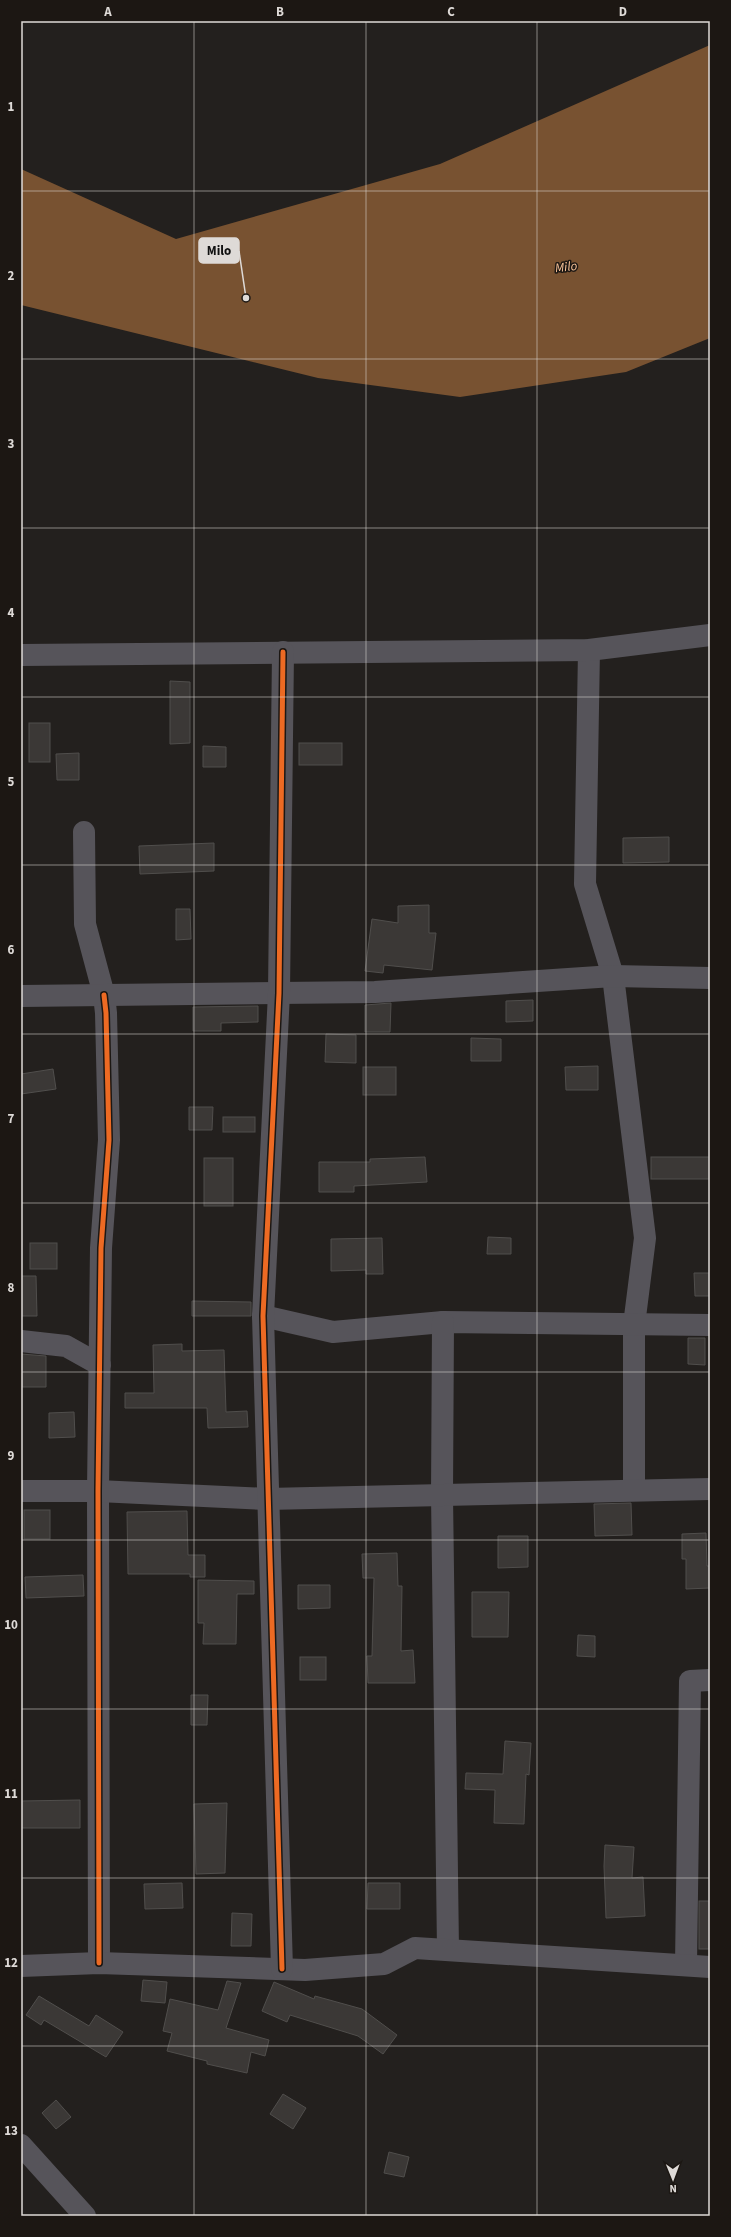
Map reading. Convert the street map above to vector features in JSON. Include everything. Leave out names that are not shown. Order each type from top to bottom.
[{"type":"street","points":[[21,655],[589,650],[710,636]]},
{"type":"street","points":[[589,650],[585,884],[613,976],[645,1238],[634,1325],[634,1490]]},
{"type":"street","points":[[282,1969],[267,1499],[263,1316],[279,993],[283,652]]},
{"type":"street","points":[[84,832],[85,924],[104,995],[106,1014],[109,1140],[101,1248],[98,1491],[99,1963]]},
{"type":"street","points":[[21,996],[375,992],[613,976],[710,978]]},
{"type":"street","points":[[263,1316],[333,1332],[442,1322],[710,1325]]},
{"type":"street","points":[[442,1322],[442,1495],[448,1950]]},
{"type":"street","points":[[21,1341],[66,1346],[100,1365]]},
{"type":"street","points":[[21,1492],[98,1491],[267,1499],[710,1489]]},
{"type":"street","points":[[686,1965],[690,1680],[710,1680]]},
{"type":"street","points":[[21,1966],[99,1963],[305,1970],[384,1964],[415,1948],[710,1966]]},
{"type":"street","points":[[21,2145],[85,2216]]},
{"type":"water","points":[[710,45],[710,338],[626,372],[460,397],[318,378],[21,305],[21,169],[176,239],[440,164]]},
{"type":"building","points":[[170,681],[190,682],[190,743],[170,744]]},
{"type":"building","points":[[29,723],[50,723],[50,762],[29,762]]},
{"type":"building","points":[[299,743],[342,743],[342,765],[299,765]]},
{"type":"building","points":[[203,746],[226,747],[226,767],[203,767]]},
{"type":"building","points":[[79,753],[79,780],[57,780],[56,754]]},
{"type":"building","points":[[669,837],[669,862],[623,863],[623,838]]},
{"type":"building","points":[[214,843],[214,871],[140,874],[139,846]]},
{"type":"building","points":[[429,905],[429,933],[436,933],[432,970],[384,965],[383,973],[365,971],[372,919],[398,923],[398,906]]},
{"type":"building","points":[[176,909],[190,909],[191,939],[176,940]]},
{"type":"building","points":[[533,1000],[533,1021],[506,1022],[506,1001]]},
{"type":"building","points":[[391,1003],[390,1032],[365,1032],[365,1005]]},
{"type":"building","points":[[258,1006],[258,1022],[221,1023],[221,1031],[193,1031],[193,1007]]},
{"type":"building","points":[[326,1034],[356,1035],[356,1063],[325,1062]]},
{"type":"building","points":[[471,1038],[501,1039],[501,1061],[471,1061]]},
{"type":"building","points":[[598,1066],[598,1090],[566,1090],[565,1067]]},
{"type":"building","points":[[363,1067],[396,1067],[396,1095],[363,1095]]},
{"type":"building","points":[[53,1069],[56,1089],[21,1094],[21,1074]]},
{"type":"building","points":[[189,1107],[213,1107],[212,1130],[189,1130]]},
{"type":"building","points":[[223,1117],[255,1117],[255,1132],[223,1132]]},
{"type":"building","points":[[425,1157],[427,1182],[354,1186],[354,1192],[319,1192],[319,1162],[370,1162],[370,1159]]},
{"type":"building","points":[[651,1157],[710,1157],[710,1179],[651,1179]]},
{"type":"building","points":[[204,1158],[233,1158],[233,1206],[204,1206]]},
{"type":"building","points":[[488,1237],[511,1238],[511,1254],[487,1254]]},
{"type":"building","points":[[382,1238],[383,1274],[366,1274],[366,1270],[331,1271],[331,1239]]},
{"type":"building","points":[[30,1243],[57,1243],[57,1269],[30,1269]]},
{"type":"building","points":[[694,1273],[710,1273],[710,1296],[695,1296]]},
{"type":"building","points":[[21,1276],[36,1276],[37,1316],[21,1316]]},
{"type":"building","points":[[192,1301],[251,1302],[251,1316],[192,1316]]},
{"type":"building","points":[[688,1338],[705,1338],[705,1365],[688,1364]]},
{"type":"building","points":[[182,1344],[182,1351],[224,1350],[226,1412],[247,1411],[248,1427],[208,1428],[207,1408],[125,1408],[125,1393],[154,1393],[153,1345]]},
{"type":"building","points":[[21,1354],[46,1356],[46,1387],[22,1387]]},
{"type":"building","points":[[74,1412],[75,1437],[49,1438],[49,1413]]},
{"type":"building","points":[[631,1503],[632,1535],[595,1536],[594,1504]]},
{"type":"building","points":[[24,1510],[50,1510],[50,1539],[24,1539]]},
{"type":"building","points":[[187,1511],[188,1555],[205,1555],[205,1577],[190,1577],[190,1574],[128,1574],[127,1512]]},
{"type":"building","points":[[706,1533],[707,1566],[710,1566],[710,1588],[686,1589],[686,1559],[682,1559],[682,1534]]},
{"type":"building","points":[[498,1536],[528,1536],[528,1567],[498,1568]]},
{"type":"building","points":[[397,1553],[398,1586],[402,1586],[401,1651],[413,1650],[415,1683],[368,1683],[367,1656],[372,1656],[374,1578],[363,1578],[362,1554]]},
{"type":"building","points":[[83,1575],[84,1596],[26,1598],[25,1577]]},
{"type":"building","points":[[198,1580],[254,1581],[254,1594],[237,1594],[236,1644],[203,1644],[204,1623],[198,1623]]},
{"type":"building","points":[[298,1585],[330,1585],[330,1608],[298,1609]]},
{"type":"building","points":[[472,1592],[509,1592],[508,1637],[472,1637]]},
{"type":"building","points":[[578,1635],[595,1636],[595,1657],[577,1656]]},
{"type":"building","points":[[300,1657],[326,1657],[326,1680],[300,1680]]},
{"type":"building","points":[[191,1695],[208,1695],[207,1725],[191,1725]]},
{"type":"building","points":[[505,1741],[531,1743],[529,1775],[526,1774],[524,1824],[494,1823],[495,1790],[465,1789],[466,1773],[503,1774]]},
{"type":"building","points":[[80,1800],[80,1828],[21,1828],[21,1801]]},
{"type":"building","points":[[227,1803],[225,1873],[196,1874],[194,1804]]},
{"type":"building","points":[[605,1845],[634,1847],[632,1878],[643,1877],[645,1916],[606,1918],[604,1866]]},
{"type":"building","points":[[182,1883],[183,1908],[145,1909],[144,1884]]},
{"type":"building","points":[[368,1883],[400,1883],[400,1909],[367,1909]]},
{"type":"building","points":[[699,1901],[710,1901],[710,1949],[699,1949]]},
{"type":"building","points":[[232,1913],[252,1914],[251,1946],[231,1946]]},
{"type":"building","points":[[143,1980],[167,1982],[165,2003],[141,2001]]},
{"type":"building","points":[[227,1981],[241,1983],[226,2028],[269,2040],[265,2056],[251,2052],[247,2073],[207,2064],[207,2061],[167,2051],[172,2033],[163,2031],[170,1999],[218,2010]]},
{"type":"building","points":[[274,1982],[314,1999],[315,1996],[362,2009],[397,2035],[383,2054],[358,2036],[290,2015],[287,2022],[262,2011]]},
{"type":"building","points":[[39,1996],[89,2026],[96,2015],[123,2032],[106,2057],[44,2020],[41,2025],[26,2015]]},
{"type":"building","points":[[283,2094],[306,2108],[293,2129],[270,2114]]},
{"type":"building","points":[[56,2100],[71,2117],[56,2129],[42,2113]]},
{"type":"building","points":[[389,2152],[409,2157],[404,2177],[384,2173]]},
{"type":"cycle path","points":[[282,1969],[263,1316],[279,993],[283,652]]},
{"type":"cycle path","points":[[99,1963],[98,1491],[101,1248],[109,1140],[106,1013],[104,995]]},
{"type":"place","name":"Milo","points":[[246,298]]}]
